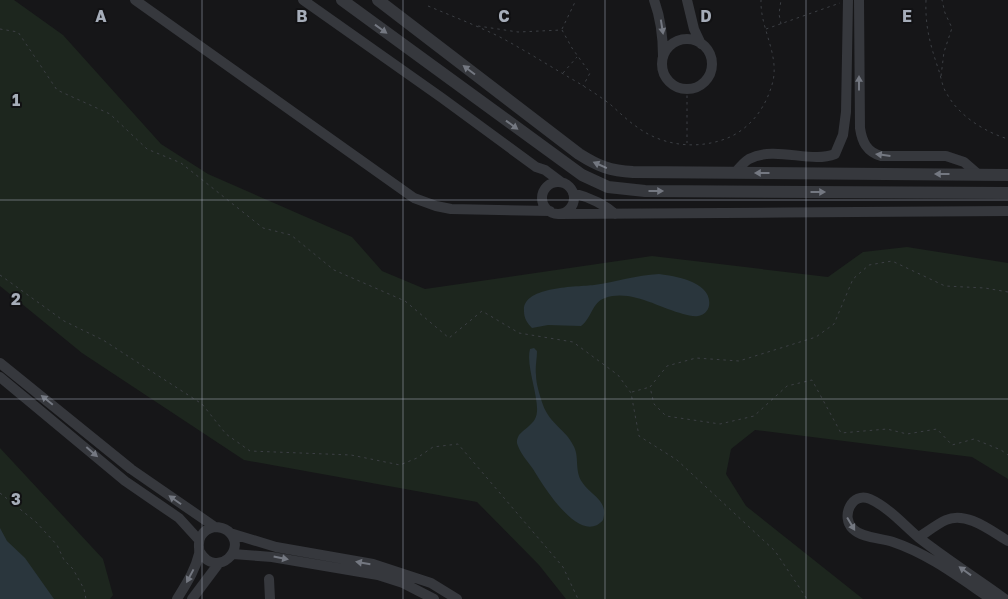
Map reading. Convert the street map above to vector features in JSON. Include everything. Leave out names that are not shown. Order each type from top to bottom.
[{"type":"street","points":[[135,0],[414,198],[436,206],[451,209],[615,214],[1008,211]]},
{"type":"street","points":[[303,0],[536,167],[545,170],[567,185],[573,193],[573,203],[568,210],[555,212]]},
{"type":"street","points":[[342,0],[582,175],[608,187],[646,191],[1008,193]]},
{"type":"street","points":[[362,15],[374,0]]},
{"type":"street","points":[[378,0],[579,154],[604,168],[618,172],[1008,175]]},
{"type":"street","points":[[654,0],[663,36],[663,56],[663,72],[667,79],[679,88],[687,89],[702,84],[711,72],[712,64],[707,49],[694,41],[680,41],[673,44],[663,56]]},
{"type":"street","points":[[687,0],[694,29],[701,44]]},
{"type":"street","points":[[735,173],[748,159],[762,155],[776,153],[827,157],[835,154],[843,136],[846,112],[847,0]]},
{"type":"street","points":[[860,0],[859,113],[861,135],[872,153],[881,156],[946,156],[964,162],[979,175]]},
{"type":"street","points":[[846,112],[851,116],[859,113]]},
{"type":"street","points":[[843,136],[852,130],[861,135]]},
{"type":"street","points":[[536,167],[548,186]]},
{"type":"street","points":[[961,174],[961,193]]},
{"type":"street","points":[[555,212],[543,201],[543,195],[548,186],[561,182]]},
{"type":"street","points":[[573,193],[602,204],[615,214]]},
{"type":"street","points":[[526,211],[543,201]]},
{"type":"street","points":[[0,363],[24,389],[125,480],[179,518],[200,540]]},
{"type":"street","points":[[0,377],[24,389],[131,469],[215,527]]},
{"type":"street","points":[[991,599],[933,560],[909,547],[856,531],[848,523],[846,517],[848,509],[856,500],[868,498],[1005,599]]},
{"type":"street","points":[[919,537],[947,519],[961,518],[973,520],[1008,541]]},
{"type":"street","points":[[177,599],[193,573],[200,552],[200,540],[205,531],[221,527],[230,533],[276,547],[372,564],[431,583],[457,599]]},
{"type":"street","points":[[192,599],[219,563],[233,554],[235,543],[230,533]]},
{"type":"street","points":[[200,552],[207,560],[219,563]]},
{"type":"street","points":[[233,554],[272,557],[378,575],[403,583],[423,597],[434,599]]},
{"type":"street","points":[[269,579],[270,599]]},
{"type":"path","points":[[562,30],[576,0]]},
{"type":"path","points":[[428,6],[500,37],[563,73],[610,104],[638,128],[653,137],[670,143],[704,145],[721,141],[736,134],[750,124],[769,96],[774,71],[772,46],[765,30],[761,0]]},
{"type":"path","points":[[781,0],[779,14],[781,24]]},
{"type":"path","points":[[765,30],[847,0]]},
{"type":"path","points":[[926,0],[928,39],[946,94],[972,121],[1008,140]]},
{"type":"path","points":[[941,77],[944,52],[952,28],[945,14],[942,0]]},
{"type":"path","points":[[475,25],[518,32],[562,30]]},
{"type":"path","points":[[0,29],[18,32],[57,90],[110,114],[147,149],[180,162],[263,228],[291,235],[334,270],[405,301],[449,338],[482,311],[519,333],[572,342],[618,374],[631,393],[639,436],[677,460],[775,551],[806,599]]},
{"type":"path","points":[[562,30],[590,74],[583,86]]},
{"type":"path","points":[[563,73],[578,57]]},
{"type":"path","points":[[687,89],[687,145]]},
{"type":"path","points":[[631,393],[650,387],[667,366],[696,358],[738,360],[816,337],[834,324],[853,279],[869,264],[892,261],[945,286],[985,288],[1008,292]]},
{"type":"path","points":[[0,275],[64,321],[103,340],[202,404],[226,434],[250,451],[351,455],[400,465],[417,458],[433,447],[458,444],[563,568],[578,599]]},
{"type":"path","points":[[650,387],[654,404],[666,416],[720,424],[754,416],[787,386],[812,380],[841,432],[887,429],[907,434],[937,429],[952,445],[974,439],[1001,450],[1008,455]]},
{"type":"path","points":[[0,493],[36,522],[57,545],[64,560],[73,569],[84,589],[86,599]]},
{"type":"shaded area","points":[[0,0],[14,0],[63,35],[161,144],[208,174],[352,237],[382,271],[425,289],[652,256],[828,277],[863,252],[907,247],[1008,263],[1008,479],[972,457],[755,430],[731,449],[726,474],[746,506],[863,599],[566,599],[539,565],[477,502],[244,460],[82,353],[0,286]]},
{"type":"shaded area","points":[[659,274],[674,276],[699,286],[709,298],[707,311],[704,314],[691,316],[645,300],[615,296],[605,298],[597,303],[588,319],[581,326],[548,325],[532,328],[525,318],[526,303],[541,292]]},
{"type":"shaded area","points":[[534,348],[537,351],[538,390],[546,412],[570,440],[575,449],[577,468],[582,482],[604,508],[603,520],[594,526],[584,526],[573,520],[563,511],[545,488],[517,445],[519,435],[535,419],[537,413],[529,357],[530,349]]},
{"type":"shaded area","points":[[0,448],[103,559],[113,595],[110,599],[0,599]]},
{"type":"shaded area","points":[[0,528],[7,541],[25,558],[54,599],[0,599]]}]
